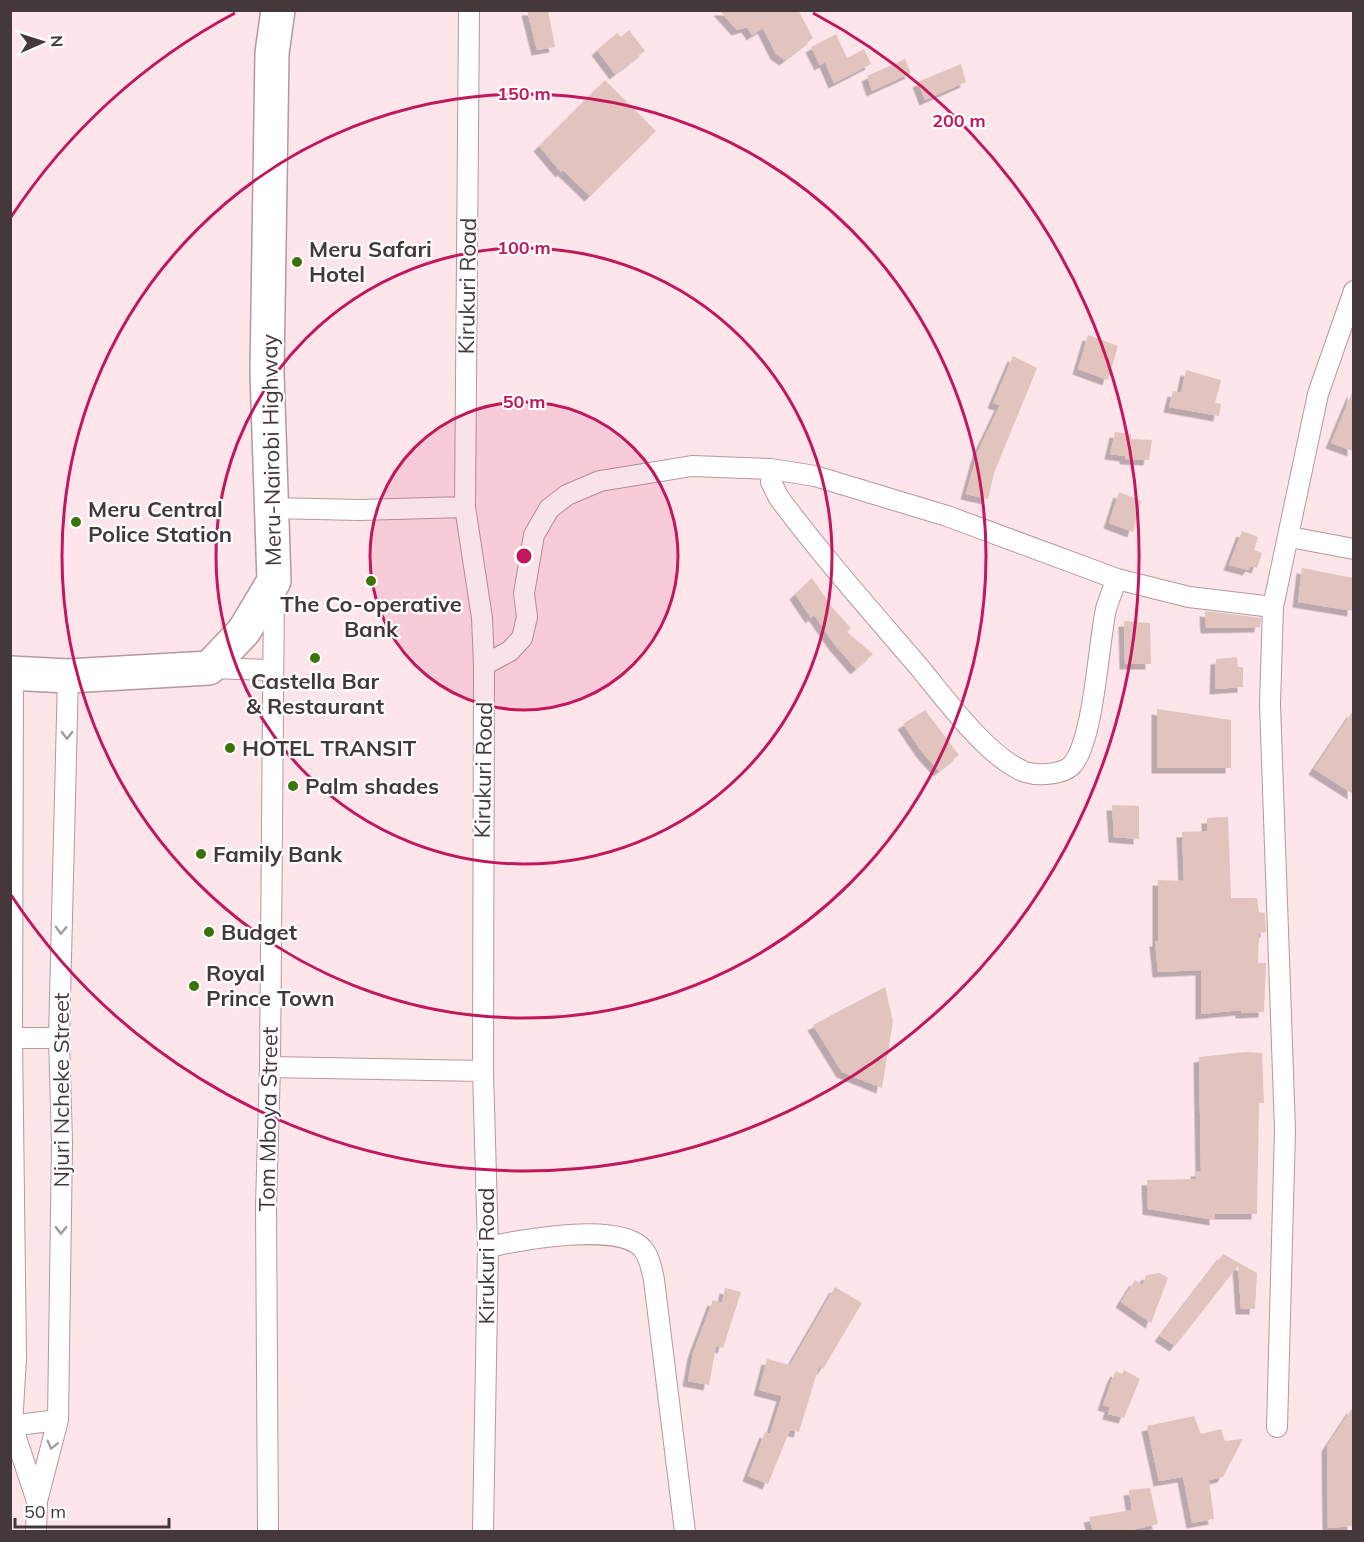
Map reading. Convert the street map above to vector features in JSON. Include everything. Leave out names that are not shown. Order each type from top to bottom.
[{"type":"highway","name":"Meru-Nairobi Highway","points":[[209,669],[244,631],[274,581],[267,373],[272,53],[278,10]]},
{"type":"highway","points":[[12,673],[68,676],[209,669]]},
{"type":"street","name":"Kirukuri Road","points":[[469,10],[465,507],[482,618],[484,665],[483,1071],[488,1247],[483,1532]]},
{"type":"street","points":[[1277,1427],[1285,1130],[1270,704],[1274,607],[1318,394],[1353,291]]},
{"type":"street","points":[[484,665],[510,651],[522,638],[526,617],[524,593],[534,535],[549,509],[567,495],[600,481],[692,466],[771,469],[815,476],[937,513],[1117,579],[1190,597],[1274,607]]},
{"type":"street","points":[[771,469],[771,482],[779,498],[848,586],[967,724],[989,746],[1026,772],[1055,773],[1071,767],[1080,753],[1097,672],[1107,607],[1117,579]]},
{"type":"street","points":[[272,508],[359,510],[465,507]]},
{"type":"street","points":[[1290,537],[1353,549]]},
{"type":"street","name":"Tom Mboya Street","points":[[268,1532],[266,1205],[270,1067],[274,581]]},
{"type":"street","points":[[209,669],[273,670]]},
{"type":"street","name":"Njuri Ncheke Street","points":[[12,673],[11,1038],[16,1221],[16,1358],[11,1426],[37,1501]]},
{"type":"street","name":"Njuri Ncheke Street","points":[[36,1532],[37,1501],[58,1420],[62,1155],[59,1038],[68,676]]},
{"type":"street","points":[[11,1038],[59,1038]]},
{"type":"street","points":[[270,1067],[483,1071]]},
{"type":"street","points":[[488,1247],[526,1239],[603,1235],[627,1238],[642,1248],[650,1261],[654,1280],[685,1532]]},
{"type":"street","points":[[11,1426],[58,1420]]},
{"type":"building","points":[[527,10],[548,10],[555,47],[537,50]]},
{"type":"building","points":[[719,10],[798,10],[813,38],[785,60],[776,54],[763,28],[752,35],[747,27],[737,30]]},
{"type":"building","points":[[629,30],[645,51],[615,74],[597,50],[617,33],[621,37]]},
{"type":"building","points":[[836,34],[847,58],[864,49],[871,64],[834,83],[825,62],[820,65],[811,47]]},
{"type":"building","points":[[905,59],[911,73],[872,91],[867,76]]},
{"type":"building","points":[[961,64],[966,82],[925,100],[918,82]]},
{"type":"building","points":[[605,80],[656,131],[590,196],[563,170],[561,172],[539,146]]},
{"type":"building","points":[[1088,335],[1118,346],[1108,380],[1078,369]]},
{"type":"building","points":[[1013,356],[1037,368],[994,473],[988,499],[966,494],[978,451],[1000,405],[993,403]]},
{"type":"building","points":[[1186,370],[1221,380],[1215,403],[1221,404],[1219,416],[1169,407],[1173,391],[1181,393]]},
{"type":"building","points":[[1353,390],[1353,451],[1331,443]]},
{"type":"building","points":[[1115,432],[1131,434],[1131,439],[1152,440],[1149,460],[1125,459],[1125,456],[1110,454]]},
{"type":"building","points":[[1119,492],[1141,501],[1133,532],[1109,523]]},
{"type":"building","points":[[1242,531],[1258,537],[1254,550],[1262,553],[1257,568],[1251,566],[1248,570],[1229,565]]},
{"type":"building","points":[[1302,568],[1353,578],[1353,611],[1298,602]]},
{"type":"building","points":[[812,578],[831,606],[851,628],[847,632],[873,654],[856,669],[835,645],[814,615],[811,618],[795,594]]},
{"type":"building","points":[[1205,611],[1261,618],[1260,627],[1206,628]]},
{"type":"building","points":[[1124,621],[1150,623],[1151,664],[1125,664]]},
{"type":"building","points":[[1237,657],[1238,667],[1243,667],[1243,687],[1215,689],[1216,659]]},
{"type":"building","points":[[1157,709],[1231,720],[1231,768],[1157,768]]},
{"type":"building","points":[[925,710],[959,755],[939,771],[922,752],[903,724]]},
{"type":"building","points":[[1353,711],[1353,794],[1314,769]]},
{"type":"building","points":[[1112,805],[1139,806],[1139,839],[1114,837]]},
{"type":"building","points":[[1228,817],[1231,898],[1257,898],[1259,912],[1265,913],[1266,932],[1259,933],[1258,963],[1266,963],[1264,1012],[1241,1013],[1241,1010],[1201,1014],[1201,970],[1158,972],[1155,941],[1158,941],[1158,880],[1184,881],[1182,832],[1207,831],[1207,818]]},
{"type":"building","points":[[885,987],[893,1021],[882,1088],[842,1072],[813,1025]]},
{"type":"building","points":[[1245,1052],[1262,1053],[1264,1103],[1259,1103],[1257,1214],[1215,1214],[1215,1220],[1148,1209],[1147,1180],[1196,1179],[1196,1171],[1201,1171],[1199,1057]]},
{"type":"building","points":[[1223,1254],[1257,1273],[1255,1309],[1241,1309],[1238,1266],[1175,1346],[1160,1336]]},
{"type":"building","points":[[1160,1273],[1168,1278],[1151,1323],[1121,1302],[1135,1280],[1143,1285],[1146,1275]]},
{"type":"building","points":[[835,1287],[862,1303],[823,1369],[819,1366],[799,1432],[790,1430],[768,1484],[748,1476],[765,1432],[770,1434],[782,1396],[759,1390],[767,1359],[790,1365]]},
{"type":"building","points":[[725,1288],[741,1292],[723,1348],[716,1346],[709,1385],[688,1381],[693,1353],[713,1300],[722,1303]]},
{"type":"building","points":[[1124,1370],[1140,1379],[1124,1418],[1108,1414],[1110,1407],[1103,1405],[1116,1371],[1122,1374]]},
{"type":"building","points":[[1353,1407],[1353,1526],[1328,1528],[1327,1446]]},
{"type":"building","points":[[1194,1416],[1201,1434],[1221,1429],[1225,1441],[1243,1439],[1223,1477],[1209,1480],[1214,1519],[1192,1523],[1183,1477],[1159,1481],[1147,1426]]},
{"type":"building","points":[[1150,1488],[1158,1524],[1123,1532],[1093,1532],[1089,1517],[1132,1510],[1129,1490]]},
{"type":"place","name":"Meru Safari Hotel","points":[[297,262]]},
{"type":"place","name":"Meru Central Police Station","points":[[76,522]]},
{"type":"place","name":"The Co-operative Bank","points":[[371,581]]},
{"type":"place","name":"Castella Bar & Restaurant","points":[[315,658]]},
{"type":"place","name":"HOTEL TRANSIT","points":[[230,748]]},
{"type":"place","name":"Palm shades","points":[[293,786]]},
{"type":"place","name":"Family Bank","points":[[201,854]]},
{"type":"place","name":"Budget","points":[[209,932]]},
{"type":"place","name":"Royal Prince Town","points":[[194,986]]}]
